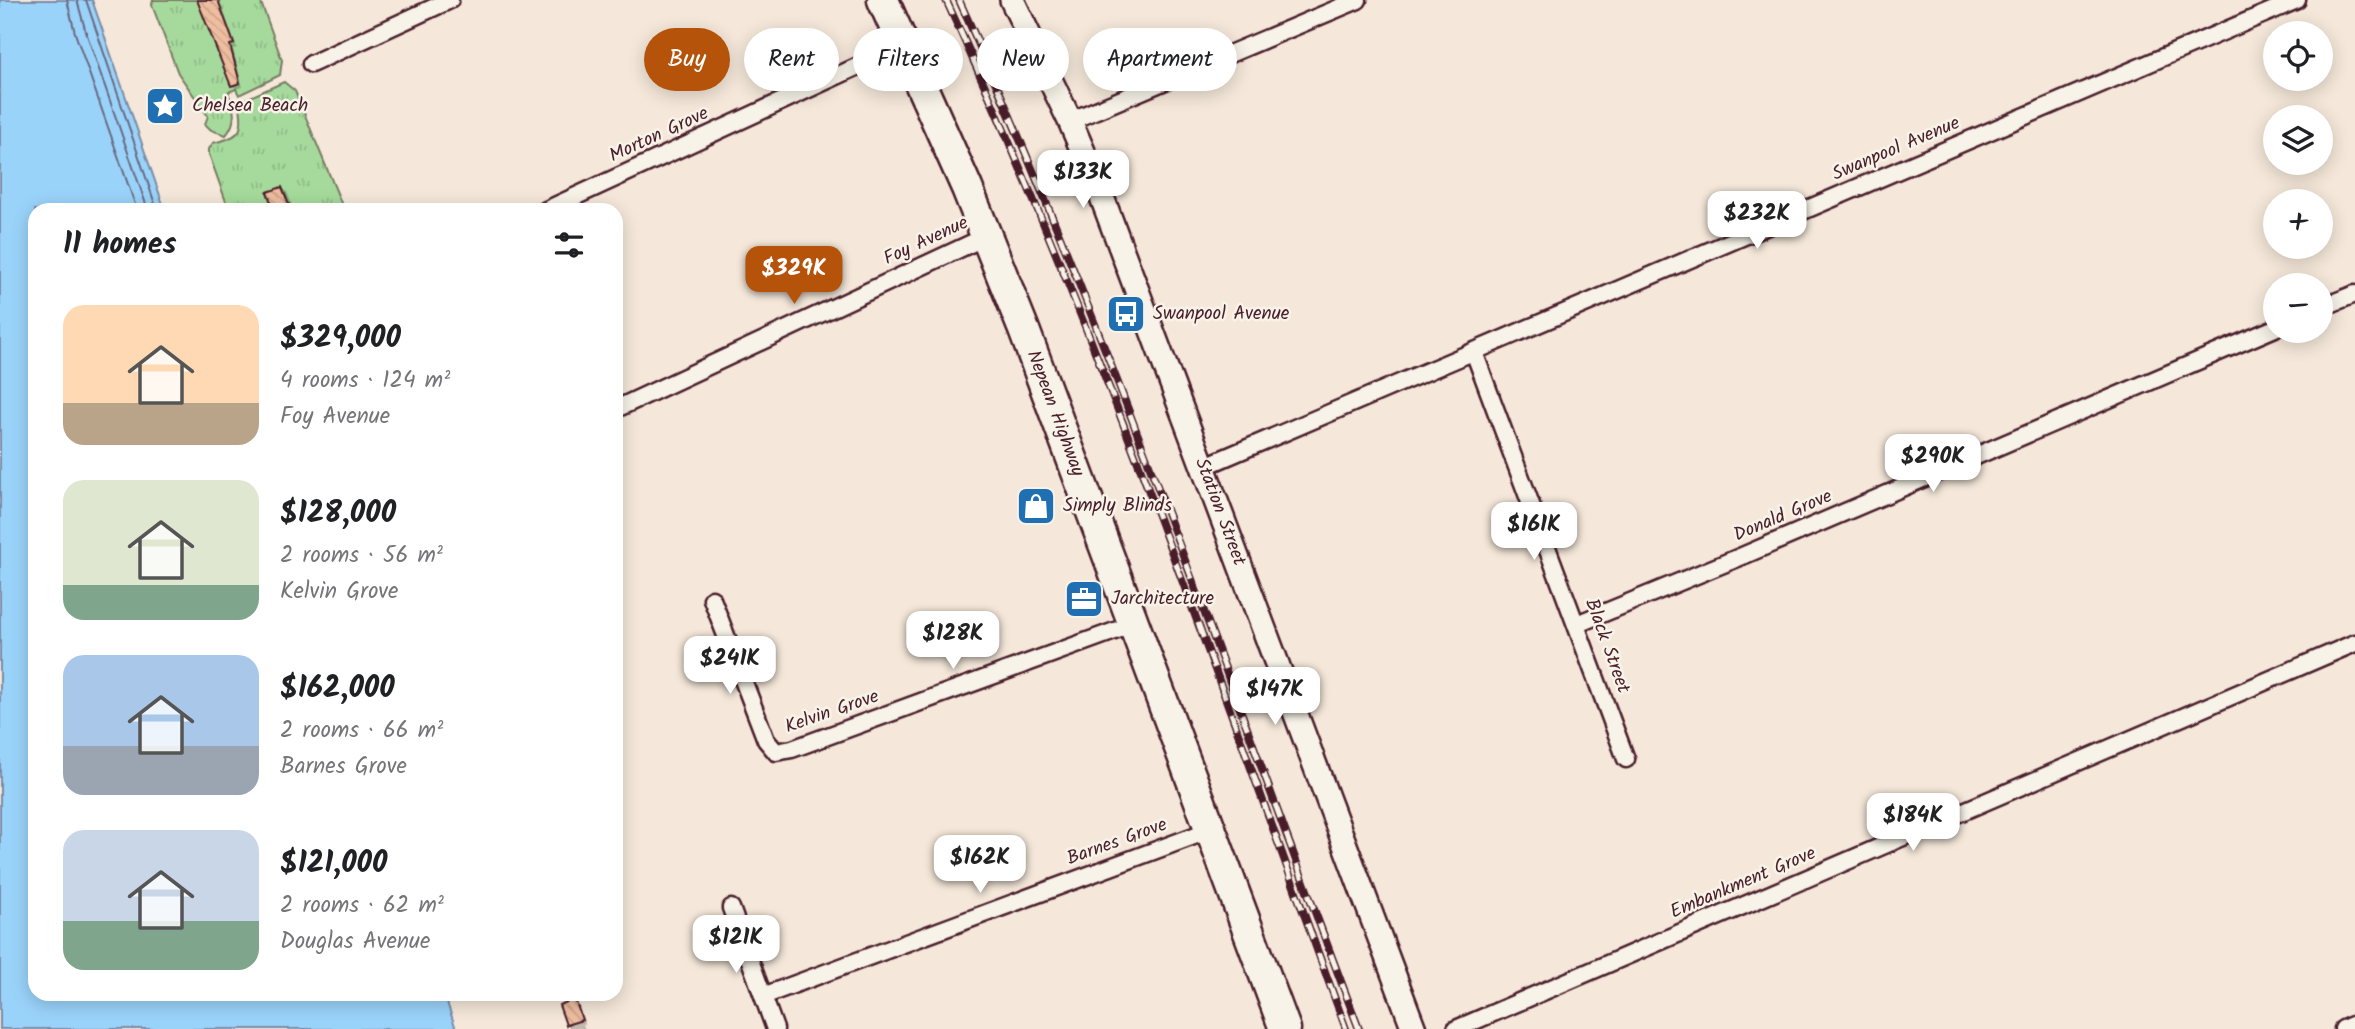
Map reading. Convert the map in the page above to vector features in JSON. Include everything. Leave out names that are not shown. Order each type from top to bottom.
[{"type":"highway","name":"Nepean Highway","points":[[883,0],[896,28]]},
{"type":"highway","name":"Nepean Highway","points":[[924,91],[987,236],[1285,1029]]},
{"type":"street","points":[[311,64],[450,0]]},
{"type":"street","name":"Station Street","points":[[1012,0],[1097,184],[1413,1029]]},
{"type":"street","points":[[1070,121],[1358,0]]},
{"type":"street","name":"Swanpool Avenue","points":[[1203,467],[2297,0]]},
{"type":"street","name":"Morton Grove","points":[[561,203],[853,69]]},
{"type":"street","name":"Foy Avenue","points":[[623,406],[987,236]]},
{"type":"street","points":[[2333,302],[2355,293]]},
{"type":"street","name":"Donald Grove","points":[[1577,624],[2263,333]]},
{"type":"street","name":"Black Street","points":[[1474,352],[1626,759]]},
{"type":"street","name":"Kelvin Grove","points":[[712,599],[766,740],[772,750],[780,752],[1134,624]]},
{"type":"street","name":"Embankment Grove","points":[[1456,1029],[2355,643]]},
{"type":"street","name":"Barnes Grove","points":[[763,996],[1210,830]]},
{"type":"street","points":[[731,908],[775,1029]]},
{"type":"street","points":[[2343,1029],[2355,1024]]},
{"type":"green space","points":[[153,0],[260,0],[282,60],[280,75],[239,95],[236,89],[228,92],[234,114],[226,135],[211,130],[205,124],[208,116],[178,73],[152,5]]},
{"type":"green space","points":[[284,82],[295,91],[341,203],[226,203],[209,149],[213,143],[230,138],[239,131],[239,102]]},
{"type":"water","points":[[0,0],[92,0],[163,203],[28,203],[28,1001],[446,1001],[456,1029],[0,1029]]},
{"type":"building","points":[[197,0],[218,0],[234,44],[230,45],[240,83],[231,86]]},
{"type":"building","points":[[282,187],[288,203],[271,203],[267,192]]},
{"type":"building","points":[[576,1001],[582,1020],[566,1025],[559,1005]]},
{"type":"railway","points":[[946,0],[1056,253],[1107,381],[1346,1029]]},
{"type":"railway","points":[[959,0],[1067,254],[1118,383],[1359,1029]]},
{"type":"place","name":"Chelsea Beach","points":[[165,106]]},
{"type":"place","name":"Swanpool Avenue","points":[[1126,314]]},
{"type":"place","name":"Simply Blinds","points":[[1036,506]]},
{"type":"place","name":"Jarchitecture","points":[[1084,599]]}]
